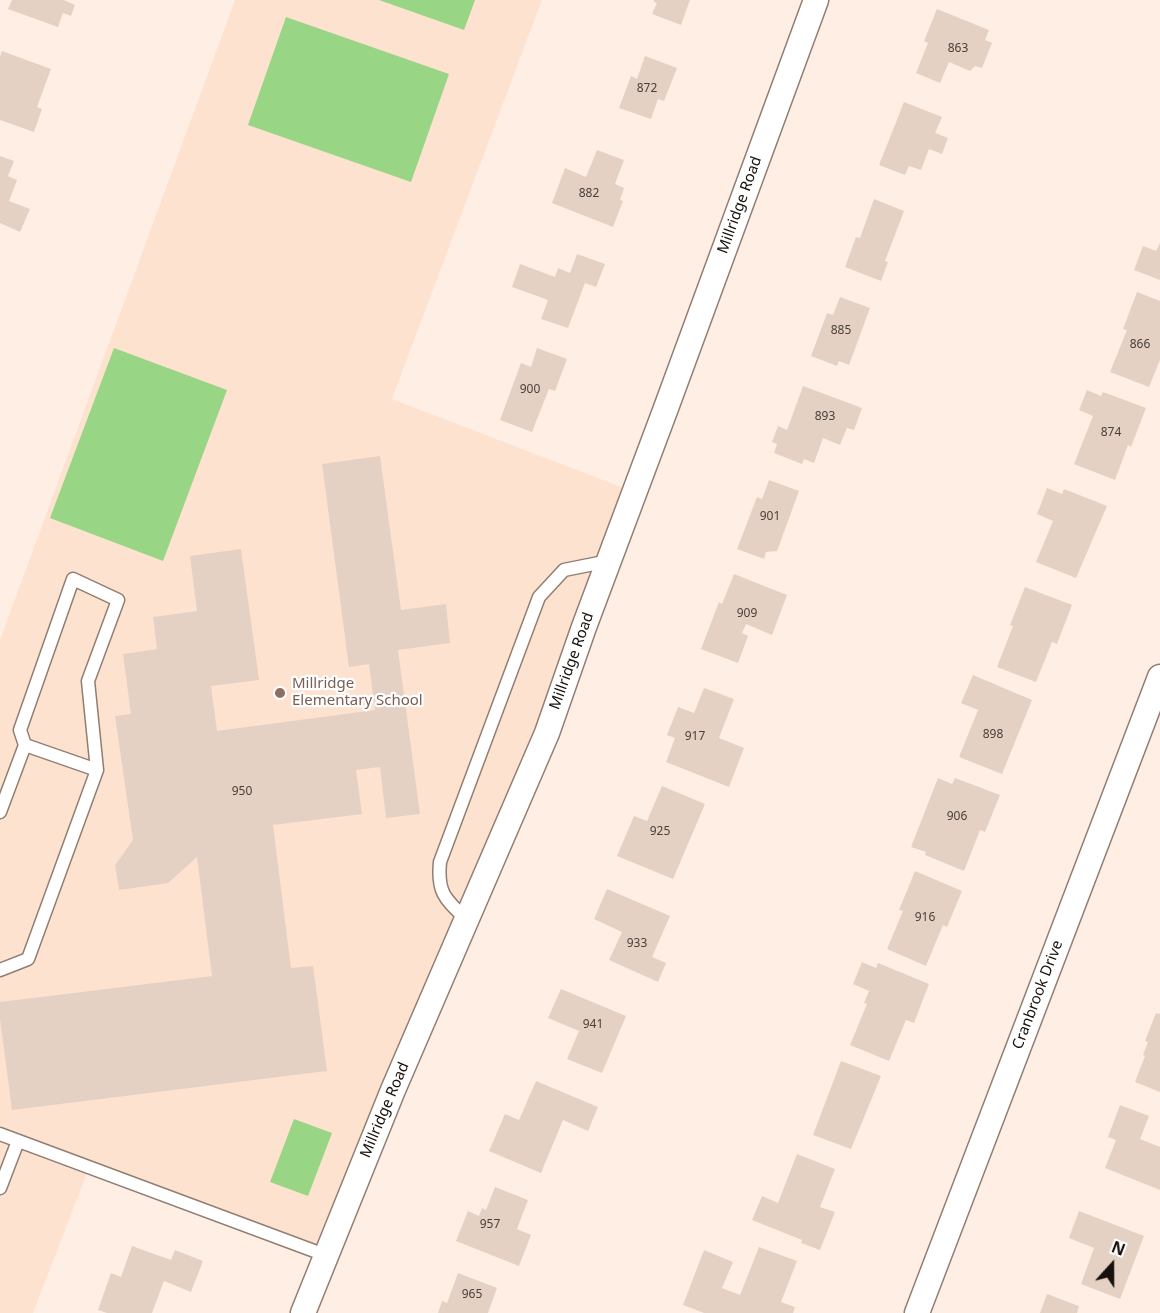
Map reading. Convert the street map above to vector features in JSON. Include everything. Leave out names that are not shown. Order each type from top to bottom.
[{"type":"street","name":"Millridge Road","points":[[303,1313],[393,1090],[547,733],[816,0]]},
{"type":"street","name":"Cranbrook Drive","points":[[917,1313],[1160,677]]},
{"type":"lane","points":[[467,920],[444,896],[439,880],[440,862],[539,597],[564,570],[609,561]]},
{"type":"lane","points":[[0,812],[25,745],[20,730],[73,579],[118,600],[88,681],[97,770],[28,959],[0,970]]},
{"type":"lane","points":[[25,745],[97,770]]},
{"type":"lane","points":[[0,1134],[325,1255]]},
{"type":"lane","points":[[0,1188],[18,1141]]},
{"type":"shaded area","name":"Millridge Elementary School","points":[[235,0],[542,0],[392,399],[634,492],[325,1255],[89,1168],[33,1313],[0,1313],[0,640]]},
{"type":"green space","points":[[379,0],[475,0],[464,30]]},
{"type":"green space","points":[[286,17],[449,74],[411,182],[248,125]]},
{"type":"green space","points":[[114,348],[227,390],[163,561],[50,518]]},
{"type":"green space","points":[[294,1119],[332,1133],[308,1196],[270,1182]]},
{"type":"building","points":[[12,0],[64,0],[75,5],[71,16],[63,13],[58,27],[8,9]]},
{"type":"building","points":[[654,0],[690,0],[681,25],[652,14],[657,3]]},
{"type":"building","points":[[937,9],[989,30],[985,40],[992,43],[982,68],[975,66],[970,71],[949,62],[940,83],[916,73],[928,43],[924,41]]},
{"type":"building","points":[[2,51],[51,69],[37,107],[42,109],[34,132],[0,120],[0,57]]},
{"type":"building","points":[[645,56],[677,68],[664,101],[658,99],[651,119],[619,108],[631,76],[637,79]]},
{"type":"building","points":[[904,102],[942,117],[935,133],[948,138],[942,154],[929,149],[921,170],[909,166],[905,175],[879,165]]},
{"type":"building","points":[[597,150],[624,160],[615,184],[624,188],[620,200],[623,201],[613,227],[552,203],[565,168],[586,177]]},
{"type":"building","points":[[0,156],[14,161],[8,176],[17,180],[9,201],[30,209],[20,232],[0,223]]},
{"type":"building","points":[[874,199],[904,211],[885,261],[888,262],[881,281],[845,267],[856,237],[860,238]]},
{"type":"building","points":[[1160,243],[1160,280],[1134,270],[1143,246],[1156,251]]},
{"type":"building","points":[[577,254],[605,264],[596,287],[585,283],[568,328],[541,319],[548,300],[512,287],[520,264],[555,277],[558,268],[570,273]]},
{"type":"building","points":[[1137,292],[1160,301],[1160,360],[1149,387],[1110,372],[1127,330],[1123,329]]},
{"type":"building","points":[[840,297],[870,308],[849,365],[839,361],[837,366],[811,356],[827,313],[833,315]]},
{"type":"building","points":[[537,348],[567,359],[555,391],[549,389],[532,432],[500,420],[521,363],[531,367]]},
{"type":"building","points":[[803,386],[862,408],[854,430],[847,428],[840,445],[823,438],[814,463],[804,459],[802,464],[774,453],[777,444],[772,442],[778,426],[787,430]]},
{"type":"building","points":[[1087,390],[1101,396],[1103,392],[1146,408],[1131,447],[1128,445],[1115,480],[1074,464],[1093,416],[1079,410]]},
{"type":"building","name":"Millridge Elementary School","points":[[380,456],[401,610],[446,604],[450,643],[398,650],[420,814],[386,818],[380,767],[356,770],[362,814],[273,825],[291,968],[313,966],[327,1071],[12,1110],[0,1019],[0,1002],[212,976],[197,857],[168,883],[119,890],[115,865],[133,840],[115,716],[131,714],[123,654],[157,649],[153,617],[197,611],[190,556],[241,549],[259,680],[211,686],[217,731],[375,710],[369,664],[349,667],[322,464]]},
{"type":"building","points":[[769,480],[799,491],[777,551],[766,552],[764,559],[737,549],[757,497],[762,499]]},
{"type":"building","points":[[1047,488],[1062,494],[1064,489],[1107,506],[1076,578],[1036,562],[1053,521],[1037,514]]},
{"type":"building","points":[[734,574],[787,595],[772,635],[746,624],[742,633],[748,636],[738,663],[701,649],[719,602],[722,604]]},
{"type":"building","points":[[1025,587],[1072,605],[1057,644],[1052,642],[1036,682],[997,667]]},
{"type":"building","points":[[973,675],[1032,700],[1002,774],[959,757],[978,710],[961,703]]},
{"type":"building","points":[[704,688],[734,699],[719,738],[744,748],[729,787],[666,762],[675,738],[667,735],[678,707],[694,713]]},
{"type":"building","points":[[938,778],[952,784],[955,778],[1000,795],[985,832],[980,830],[964,871],[911,847]]},
{"type":"building","points":[[662,786],[705,804],[673,879],[617,856],[634,816],[647,821]]},
{"type":"building","points":[[915,871],[962,891],[947,927],[943,925],[926,966],[887,949],[903,911],[899,910]]},
{"type":"building","points":[[607,889],[670,916],[652,957],[666,963],[658,982],[609,960],[622,932],[594,919]]},
{"type":"building","points":[[862,962],[876,968],[878,963],[929,984],[914,1023],[906,1020],[889,1061],[850,1045],[867,1004],[864,1003],[869,991],[853,984]]},
{"type":"building","points":[[561,989],[626,1016],[602,1073],[567,1059],[579,1031],[548,1018]]},
{"type":"building","points":[[1156,1013],[1160,1014],[1160,1092],[1135,1082],[1145,1056],[1143,1055],[1148,1042],[1145,1041]]},
{"type":"building","points":[[841,1061],[881,1076],[851,1149],[813,1135]]},
{"type":"building","points":[[536,1081],[598,1107],[588,1131],[563,1120],[541,1173],[489,1151],[505,1114],[519,1120]]},
{"type":"building","points":[[1120,1105],[1149,1116],[1140,1139],[1160,1147],[1160,1190],[1105,1168],[1116,1140],[1108,1137]]},
{"type":"building","points":[[797,1154],[835,1169],[820,1207],[835,1212],[820,1250],[801,1243],[802,1240],[752,1220],[762,1196],[778,1203]]},
{"type":"building","points":[[495,1187],[528,1200],[517,1229],[531,1235],[519,1266],[456,1241],[468,1211],[479,1216],[482,1208],[486,1210]]},
{"type":"building","points":[[1079,1211],[1144,1236],[1120,1299],[1081,1284],[1094,1248],[1069,1238]]},
{"type":"building","points":[[132,1246],[171,1260],[175,1250],[203,1261],[191,1292],[164,1281],[152,1313],[107,1313],[98,1310],[111,1273],[121,1277]]},
{"type":"building","points":[[759,1247],[797,1261],[781,1302],[795,1307],[793,1313],[704,1313],[683,1305],[704,1250],[733,1262],[722,1288],[740,1295]]},
{"type":"building","points":[[458,1273],[497,1288],[488,1313],[438,1313],[442,1301],[447,1303]]},
{"type":"building","points":[[1047,1294],[1079,1306],[1077,1313],[1040,1313]]},
{"type":"place","name":"Millridge Elementary School","points":[[280,693]]}]
